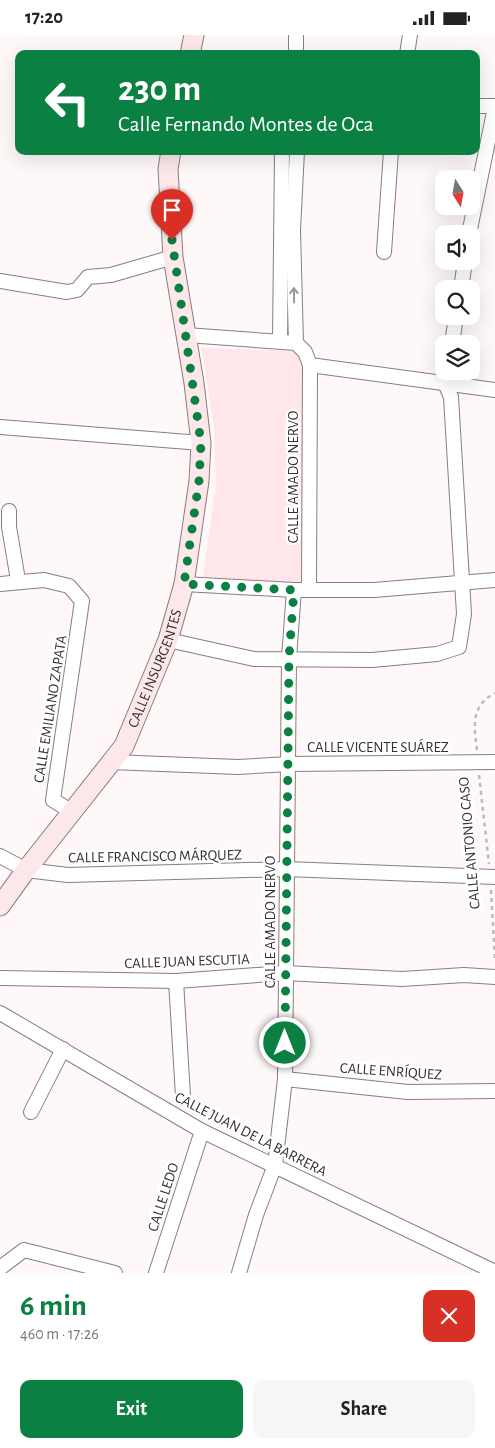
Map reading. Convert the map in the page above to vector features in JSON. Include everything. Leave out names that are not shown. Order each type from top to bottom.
[{"type":"main road","points":[[191,50],[194,35]]},
{"type":"main road","name":"CALLE INSURGENTES","points":[[0,906],[26,870],[124,746],[168,640],[184,584],[199,481],[201,443],[173,257],[168,169],[170,155]]},
{"type":"street","points":[[296,35],[296,50]]},
{"type":"street","points":[[408,50],[410,35]]},
{"type":"street","points":[[472,225],[495,106],[480,106]]},
{"type":"street","points":[[282,155],[296,343]]},
{"type":"street","points":[[280,341],[287,220],[296,155]]},
{"type":"street","points":[[384,252],[391,155]]},
{"type":"street","points":[[0,281],[67,291],[77,289],[88,277],[111,275],[173,257]]},
{"type":"street","points":[[186,335],[296,343],[305,352],[310,365],[435,376]]},
{"type":"street","name":"CALLE AMADO NERVO","points":[[310,365],[310,590]]},
{"type":"street","points":[[168,640],[254,659],[372,660],[437,654],[459,647],[464,614],[451,397],[447,380]]},
{"type":"street","points":[[457,380],[495,390]]},
{"type":"street","points":[[0,427],[201,443]]},
{"type":"street","points":[[0,584],[18,581],[9,527],[9,511]]},
{"type":"street","name":"CALLE EMILIANO ZAPATA","points":[[18,581],[44,580],[68,587],[82,601],[52,800],[72,812]]},
{"type":"street","points":[[184,584],[294,590],[374,590],[495,580]]},
{"type":"street","name":"CALLE AMADO NERVO","points":[[239,1273],[256,1215],[275,1165],[285,1079],[289,658],[294,590]]},
{"type":"street","name":"CALLE VICENTE SUÁREZ","points":[[111,761],[238,767],[289,763],[495,762]]},
{"type":"street","name":"CALLE FRANCISCO MÁRQUEZ","points":[[0,857],[26,870],[68,875],[286,869],[493,876]]},
{"type":"street","name":"CALLE JUAN ESCUTIA","points":[[0,977],[176,981],[285,973],[402,979],[464,975],[495,977]]},
{"type":"street","points":[[176,981],[183,1096]]},
{"type":"street","name":"CALLE JUAN DE LA BARRERA","points":[[0,1013],[202,1131],[495,1272]]},
{"type":"street","points":[[31,1112],[63,1049]]},
{"type":"street","name":"CALLE ENRÍQUEZ","points":[[285,1079],[408,1092],[495,1091]]},
{"type":"street","name":"CALLE LEDO","points":[[156,1273],[202,1131]]},
{"type":"street","points":[[0,1268],[24,1249],[115,1273]]},
{"type":"path","name":"CALLE ANTONIO CASO","points":[[495,693],[486,698],[473,719],[493,876],[495,959]]},
{"type":"shaded area","points":[[201,348],[295,351],[303,363],[305,583],[203,577],[216,485],[214,425]]},
{"type":"route","points":[[172,240],[173,257],[194,383],[201,443],[199,481],[184,584],[294,590],[289,658],[285,1043]]}]
